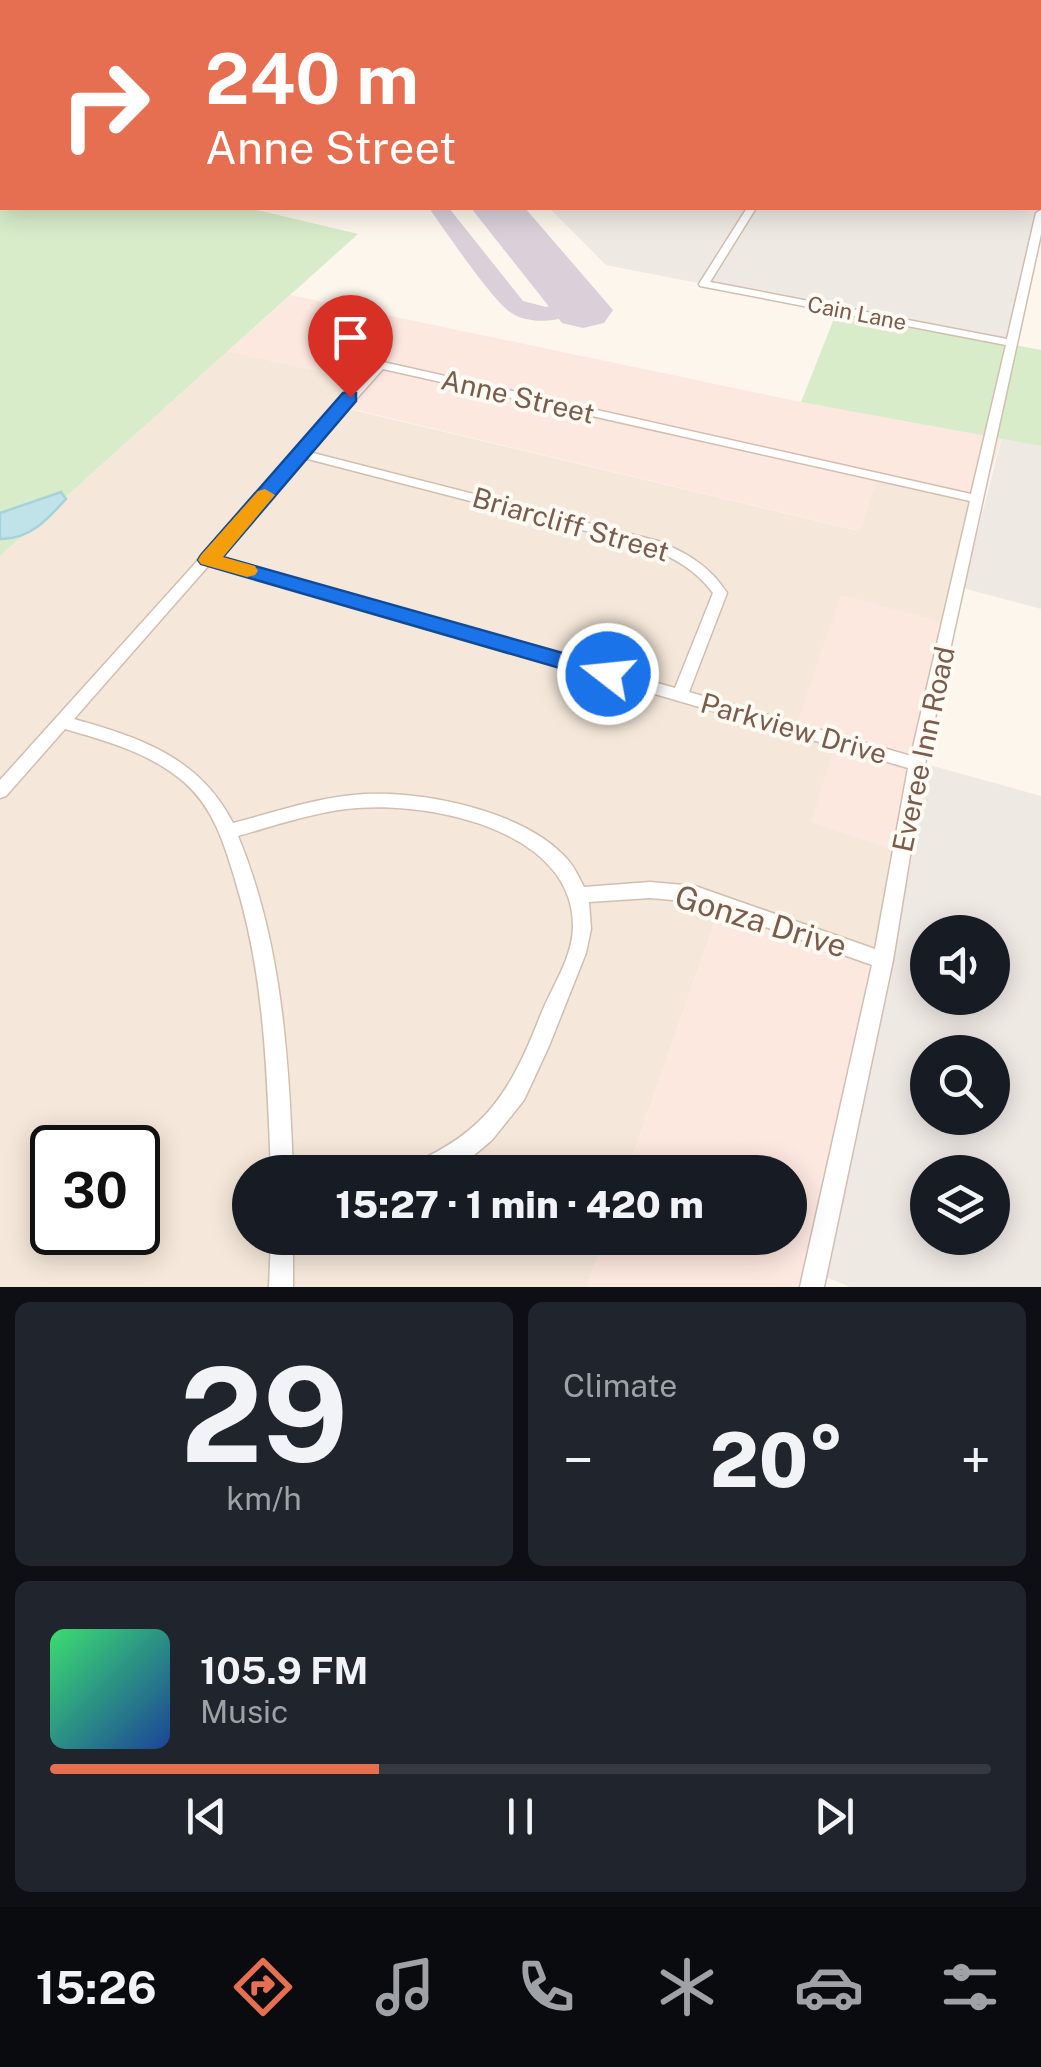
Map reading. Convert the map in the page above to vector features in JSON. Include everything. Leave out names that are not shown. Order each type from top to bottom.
[{"type":"street","name":"Cain Lane","points":[[750,210],[705,283],[1012,343]]},
{"type":"street","name":"Everee Inn Road","points":[[812,1287],[883,960],[918,764],[1041,213]]},
{"type":"street","name":"Anne Street","points":[[335,350],[380,366],[978,499]]},
{"type":"street","points":[[0,791],[380,366]]},
{"type":"street","name":"Briarcliff Street","points":[[301,454],[653,544],[684,556],[708,573],[720,593],[681,694]]},
{"type":"street","name":"Parkview Drive","points":[[208,560],[918,764]]},
{"type":"street","points":[[62,722],[113,736],[162,758],[203,791],[230,831],[261,938],[279,1048],[282,1155]]},
{"type":"street","points":[[230,831],[330,805],[404,800],[452,809],[529,837],[554,855],[578,895],[582,928],[571,965],[511,1105],[457,1155]]},
{"type":"street","name":"Gonza Drive","points":[[578,895],[650,890],[695,894],[883,960]]},
{"type":"street","points":[[280,1287],[281,1255]]},
{"type":"shaded area","points":[[551,210],[1040,210],[1014,345],[606,265]]},
{"type":"shaded area","points":[[291,295],[801,402],[1002,437],[982,500],[878,476],[860,531],[335,405],[357,380],[228,351]]},
{"type":"shaded area","points":[[228,351],[358,380],[336,406],[859,531],[878,476],[982,500],[955,626],[836,743],[907,854],[886,953],[723,898],[633,1155],[232,1155],[232,1255],[598,1255],[587,1287],[0,1287],[0,556]]},
{"type":"shaded area","points":[[1002,437],[1041,446],[1041,609],[963,588]]},
{"type":"shaded area","points":[[841,595],[955,626],[907,854],[811,822],[836,743],[795,729]]},
{"type":"shaded area","points":[[926,764],[1041,796],[1041,1287],[850,1287],[819,1274]]},
{"type":"shaded area","points":[[723,898],[886,953],[816,1287],[587,1287],[598,1255],[807,1255],[807,1155],[633,1155]]},
{"type":"green space","points":[[0,210],[257,210],[358,234],[0,556]]},
{"type":"green space","points":[[837,311],[1041,350],[1041,446],[801,402]]},
{"type":"water","points":[[61,492],[66,499],[37,527],[20,536],[0,539],[0,513]]},
{"type":"taxiway","points":[[441,210],[515,306],[546,314],[578,303]]},
{"type":"runway","points":[[499,210],[583,310]]},
{"type":"slow traffic","points":[[247,571],[208,560],[265,495]]},
{"type":"route","points":[[350,397],[208,560],[608,674]]}]
